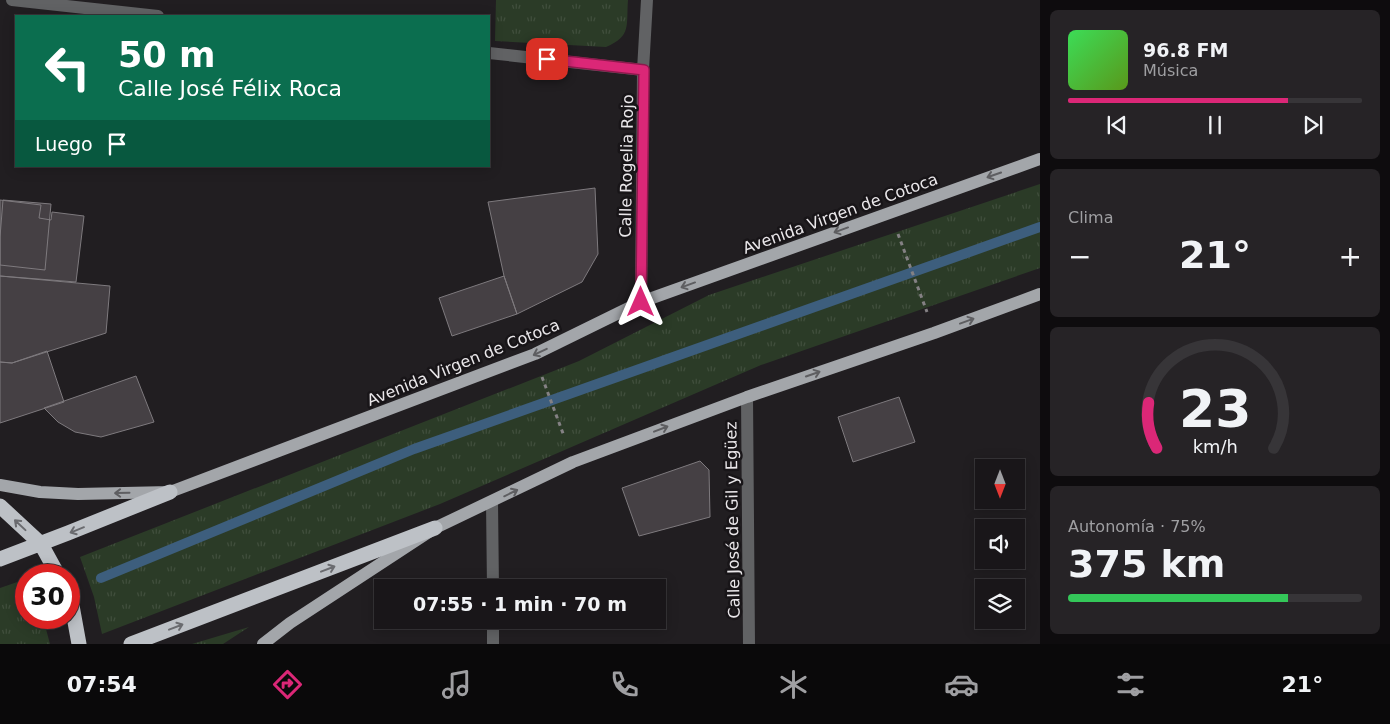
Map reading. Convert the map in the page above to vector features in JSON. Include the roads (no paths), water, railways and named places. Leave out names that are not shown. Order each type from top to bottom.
[{"type":"highway","points":[[0,559],[170,492]]},
{"type":"highway","points":[[0,506],[41,544],[52,564]]},
{"type":"highway","points":[[131,644],[435,528]]},
{"type":"highway","points":[[76,629],[79,644]]},
{"type":"main road","name":"Avenida Virgen de Cotoca","points":[[0,485],[40,492],[78,494],[170,492],[535,354],[641,302],[1040,159]]},
{"type":"main road","points":[[263,644],[290,623],[435,528],[573,462],[747,397],[934,333],[1040,294]]},
{"type":"street","points":[[12,0],[149,15]]},
{"type":"street","name":"Calle Rogelia Rojo","points":[[641,302],[644,70],[647,0]]},
{"type":"street","points":[[490,53],[644,70]]},
{"type":"street","name":"Calle José de Gil y Egüez","points":[[747,397],[749,644]]},
{"type":"street","points":[[492,502],[492,579]]},
{"type":"street","points":[[493,629],[493,644]]},
{"type":"waterway","points":[[101,578],[414,449],[1040,227]]}]
